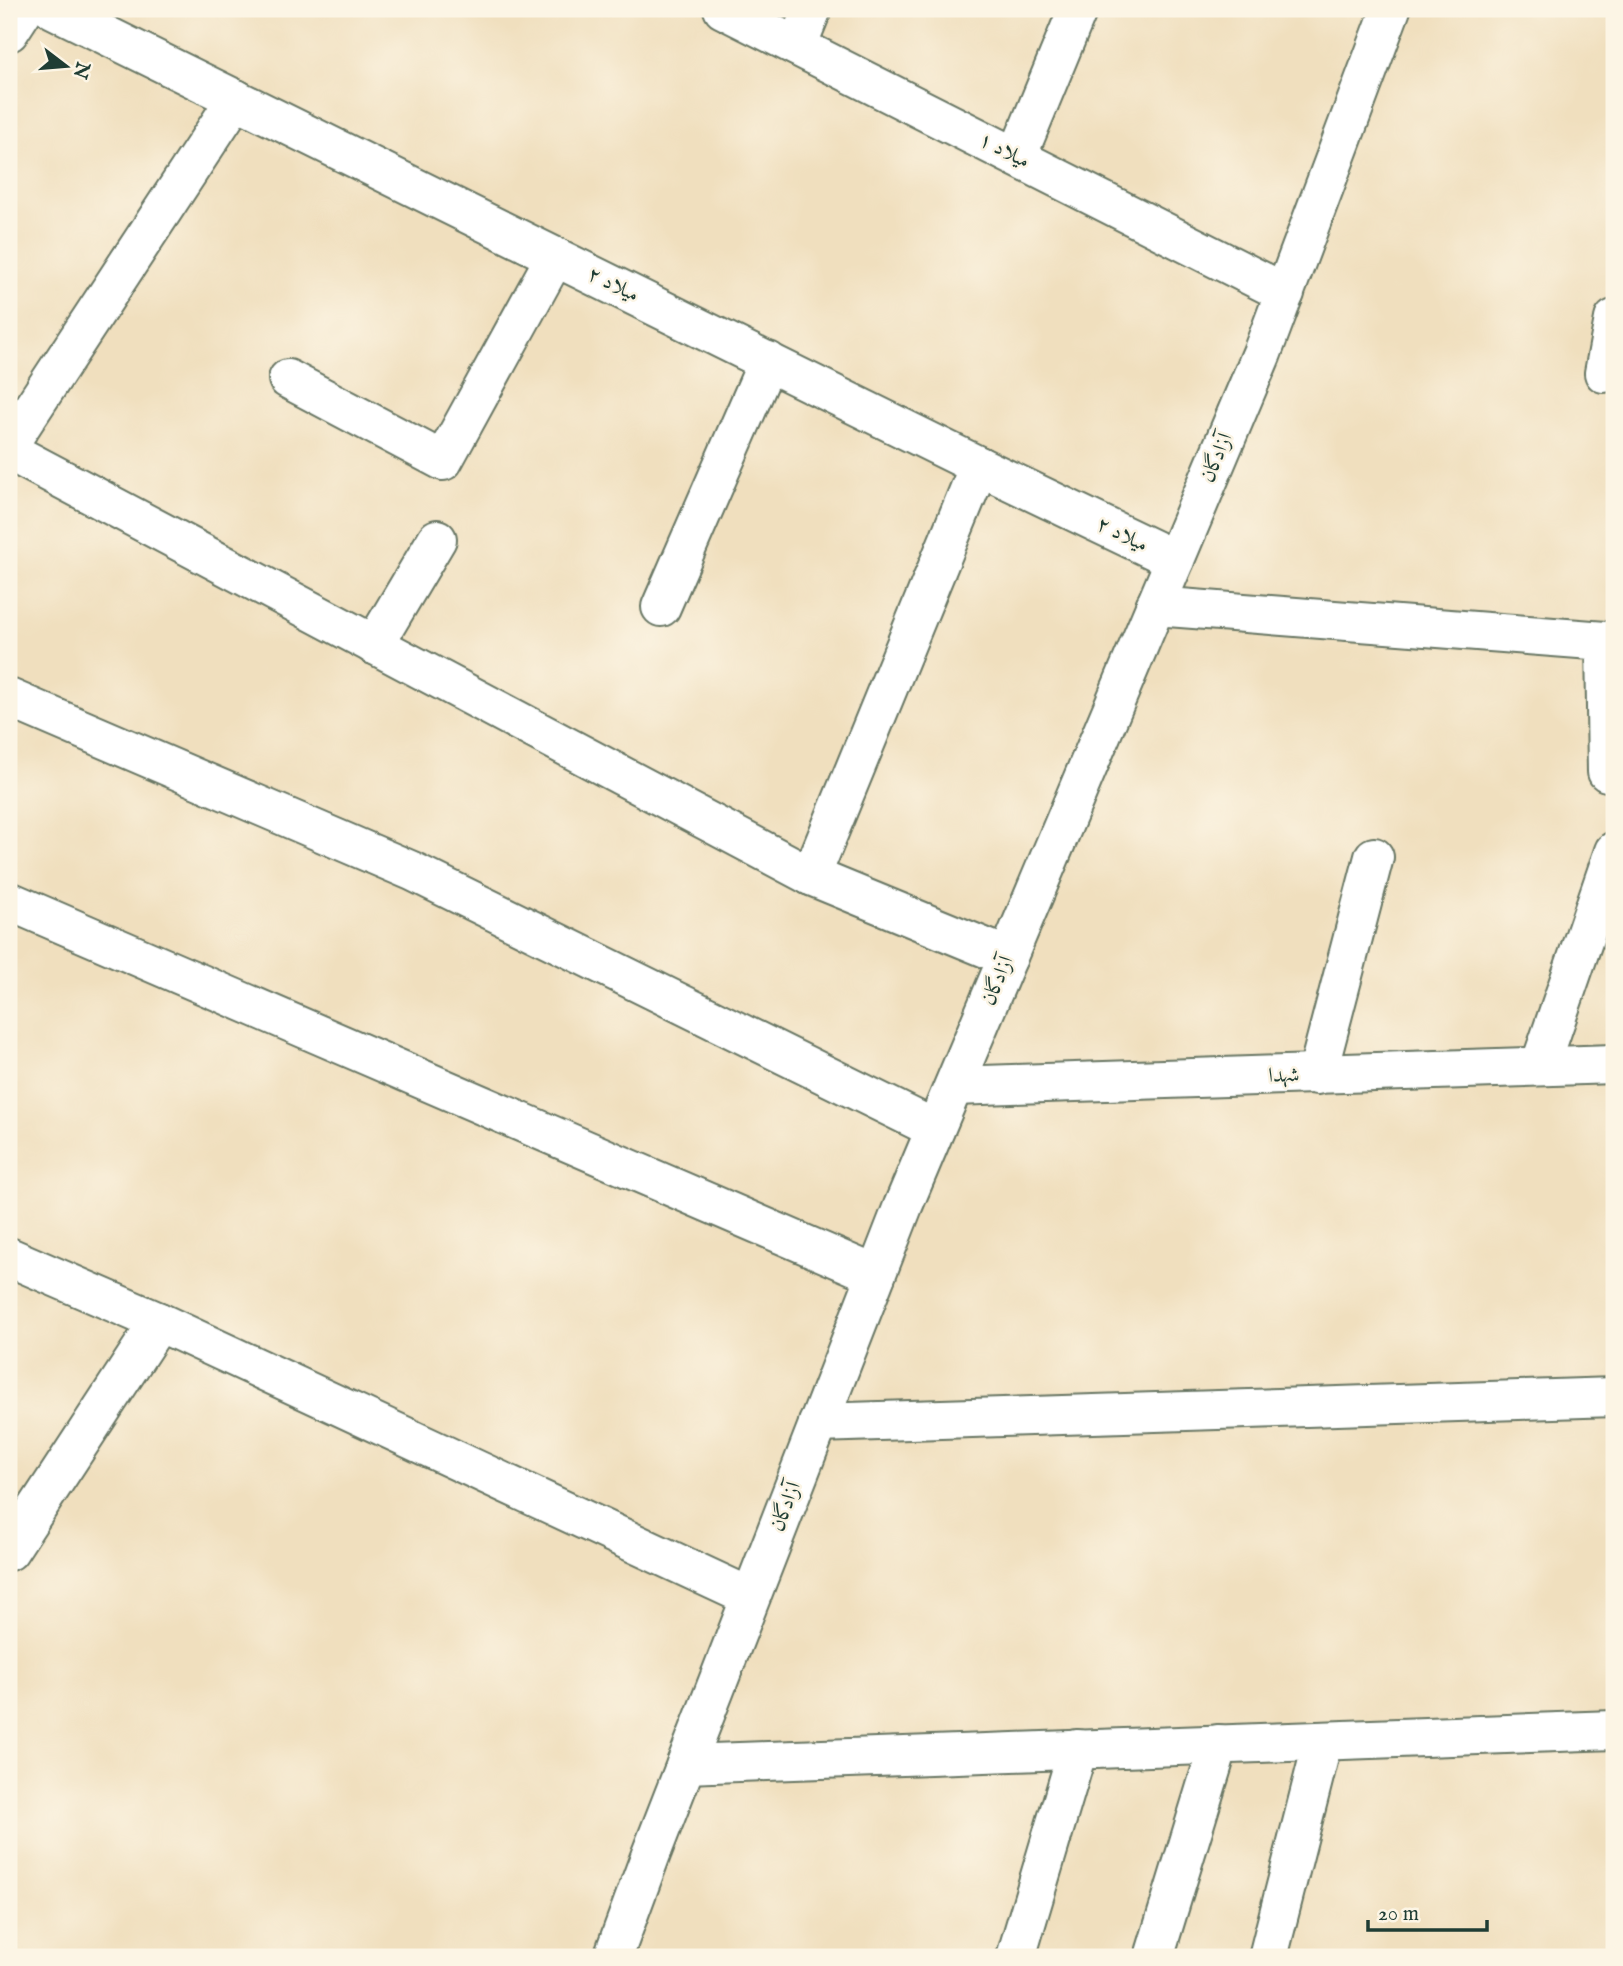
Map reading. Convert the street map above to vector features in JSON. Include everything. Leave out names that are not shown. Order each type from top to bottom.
[{"type":"street","points":[[9,32],[24,9]]},
{"type":"street","name":"میلاد ۲","points":[[52,9],[1175,560]]},
{"type":"street","name":"میلاد ۱","points":[[723,9],[1284,293]]},
{"type":"street","points":[[797,46],[812,9]]},
{"type":"street","points":[[1017,157],[1077,9]]},
{"type":"street","name":"آزادگان","points":[[613,1957],[876,1275],[1262,353],[1391,9]]},
{"type":"street","points":[[9,443],[236,99]]},
{"type":"street","points":[[288,379],[443,461],[555,257]]},
{"type":"street","points":[[1604,373],[1614,319]]},
{"type":"street","points":[[661,607],[768,361]]},
{"type":"street","points":[[9,451],[811,876],[1008,957]]},
{"type":"street","points":[[811,876],[979,466]]},
{"type":"street","points":[[373,645],[436,538]]},
{"type":"street","points":[[1155,607],[1605,641],[1607,772]]},
{"type":"street","points":[[9,698],[412,871],[935,1129]]},
{"type":"street","points":[[1540,1066],[1614,851]]},
{"type":"street","points":[[1317,1075],[1374,857]]},
{"type":"street","points":[[9,901],[876,1275]]},
{"type":"street","name":"شهدا","points":[[954,1086],[1614,1064]]},
{"type":"street","points":[[9,1257],[159,1322],[750,1597]]},
{"type":"street","points":[[9,1551],[159,1322]]},
{"type":"street","points":[[818,1423],[1614,1397]]},
{"type":"street","points":[[686,1764],[1614,1730]]},
{"type":"street","points":[[1268,1957],[1323,1741]]},
{"type":"street","points":[[1154,1957],[1219,1744]]},
{"type":"street","points":[[1016,1957],[1078,1749]]}]
